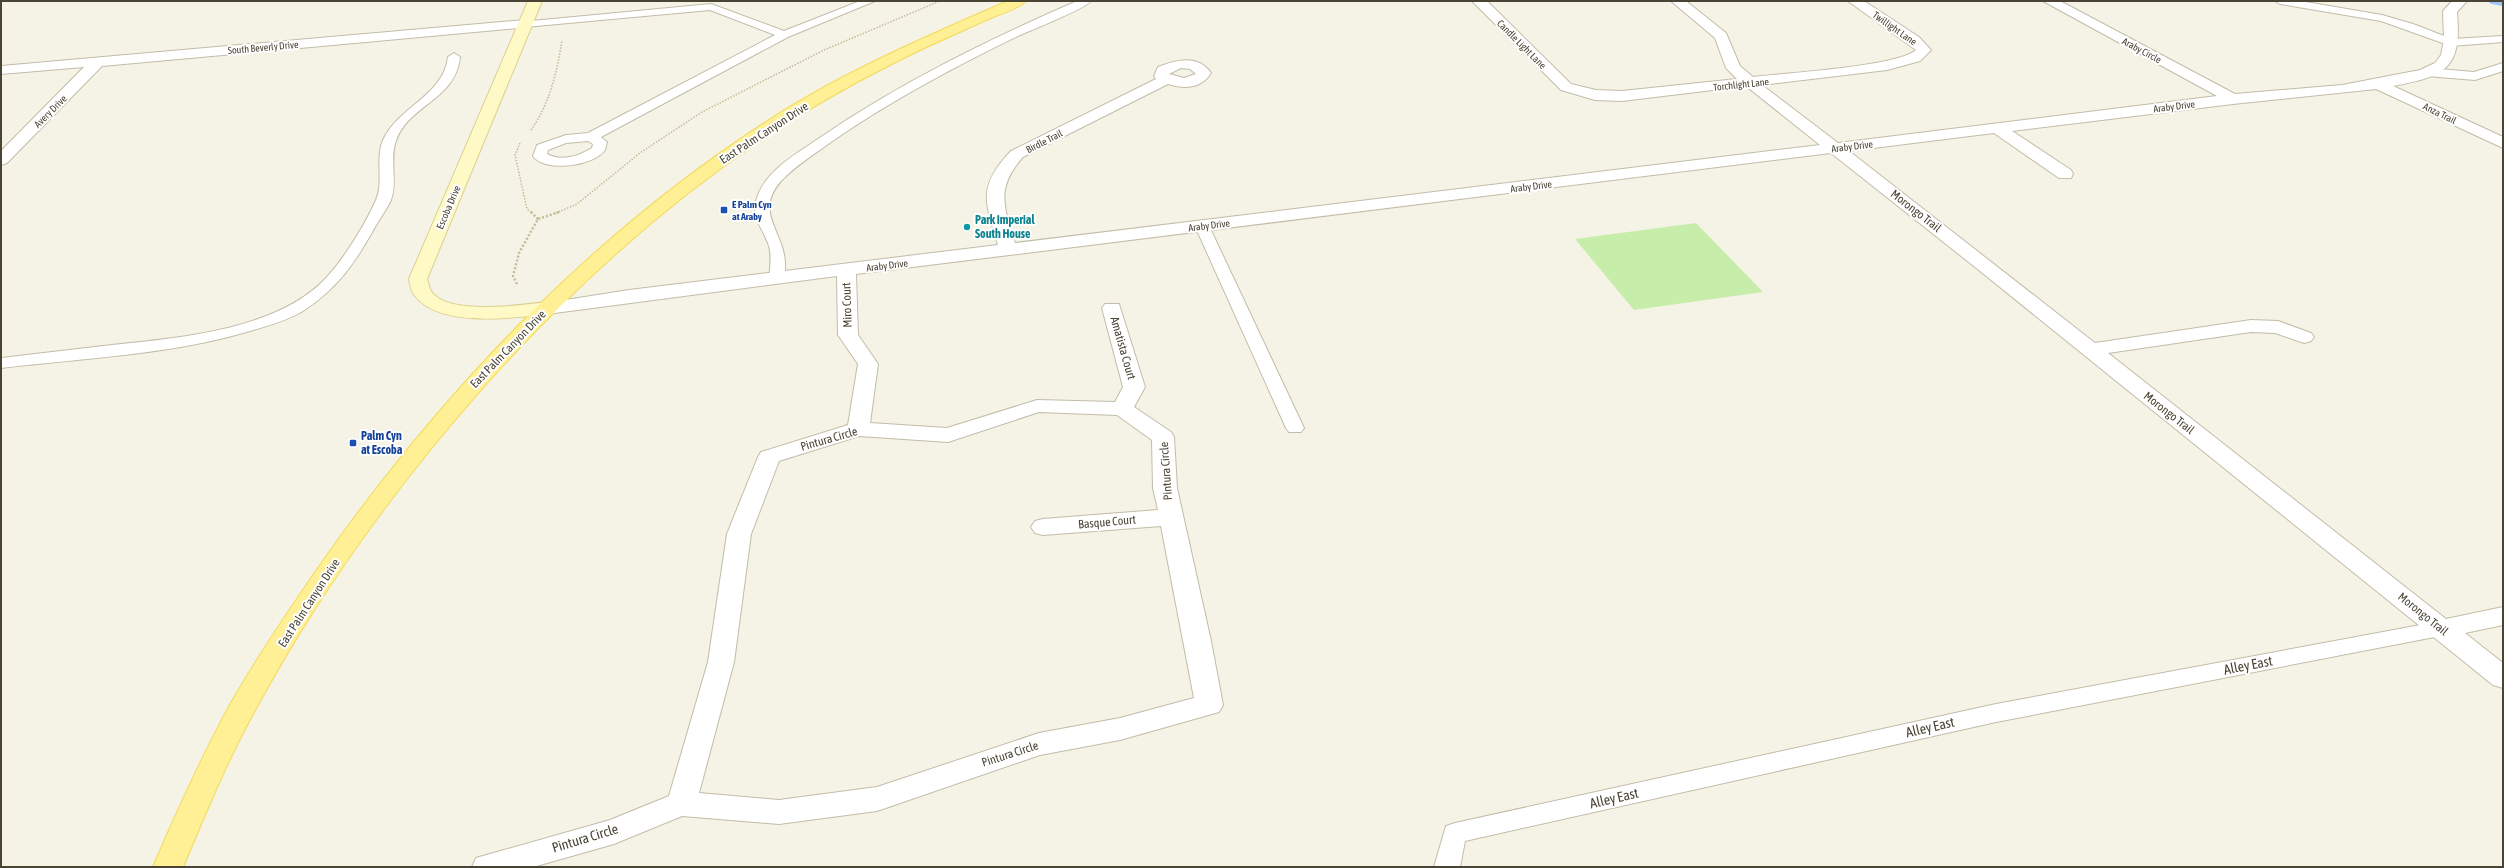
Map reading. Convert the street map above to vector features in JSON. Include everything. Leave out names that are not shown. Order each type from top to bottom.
[{"type":"main road","name":"East Palm Canyon Drive","points":[[168,867],[197,800],[254,688],[328,574],[386,489],[435,428],[483,374],[547,308],[585,270],[668,201],[748,140],[835,88],[910,49],[1019,1]]},
{"type":"street","name":"Escoba Drive","points":[[535,1],[418,279],[418,288],[423,296],[437,305],[476,313],[547,308]]},
{"type":"street","name":"Candle Light Lane","points":[[1479,1],[1566,87]]},
{"type":"street","name":"Morongo Trail","points":[[1678,1],[1722,36],[1733,68],[1751,83],[1982,263],[2089,350],[2503,678]]},
{"type":"street","name":"Twillight Lane","points":[[1855,1],[1914,40],[1924,50],[1915,58]]},
{"type":"street","name":"Araby Circle","points":[[2050,1],[2233,99]]},
{"type":"street","name":"Araby Drive","points":[[547,308],[2233,99],[2377,84],[2418,76],[2441,66],[2451,49],[2450,11],[2460,1]]},
{"type":"street","name":"South Beverly Drive","points":[[1,70],[525,24]]},
{"type":"street","name":"Torchlight Lane","points":[[1566,87],[1596,95],[1622,96],[1751,83],[1887,66],[1915,58]]},
{"type":"street","name":"Avery Drive","points":[[1,160],[98,61]]},
{"type":"street","name":"Birdle Trail","points":[[1008,250],[994,192],[994,186],[1003,167],[1017,154],[1165,80]]},
{"type":"street","name":"Anza Trail","points":[[2377,84],[2503,143]]},
{"type":"street","points":[[1997,128],[2065,174]]},
{"type":"street","name":"Miro Court","points":[[846,270],[848,336],[868,364],[858,429]]},
{"type":"street","name":"Amatista Court","points":[[1112,308],[1134,387],[1122,409]]},
{"type":"street","points":[[2089,350],[2251,326],[2278,327],[2304,337]]},
{"type":"street","name":"Pintura Circle","points":[[487,867],[614,831],[681,804],[779,812],[877,799],[1039,744],[1120,729],[1209,705],[1198,641],[1170,517],[1165,488],[1164,436],[1122,409],[1037,406],[948,435],[858,429],[769,457],[739,534],[721,662],[681,804]]},
{"type":"street","name":"Basque Court","points":[[1043,527],[1170,517]]},
{"type":"street","points":[[2442,629],[2503,616]]},
{"type":"lane","points":[[591,137],[784,35],[870,1]]},
{"type":"lane","points":[[777,279],[776,246],[763,223],[762,203],[768,189],[785,169],[853,121],[924,78],[992,42],[1086,1]]},
{"type":"lane","points":[[2280,1],[2382,18],[2409,26],[2451,43],[2503,39]]},
{"type":"lane","points":[[525,24],[712,4],[784,35]]},
{"type":"lane","points":[[1,363],[175,343],[223,334],[263,322],[296,308],[330,283],[350,258],[384,199],[389,141],[404,118],[446,82],[453,68],[454,57]]},
{"type":"lane","points":[[2427,72],[2475,76],[2503,67]]},
{"type":"lane","points":[[1202,226],[1295,428]]},
{"type":"lane","name":"Alley East","points":[[1447,867],[1455,833],[1996,713],[2442,629]]},
{"type":"path","points":[[517,284],[513,276],[519,253],[538,219],[564,211],[576,204],[640,153],[702,112],[824,50],[940,1]]},
{"type":"path","points":[[527,135],[543,112],[559,59],[565,20]]},
{"type":"path","points":[[522,141],[514,155],[527,209],[538,219]]},
{"type":"green space","points":[[1696,223],[1763,292],[1634,310],[1575,239]]},
{"type":"waterway","points":[[2492,1],[2503,3]]},
{"type":"place","name":"E Palm Cyn at Araby","points":[[724,210]]},
{"type":"place","name":"Park Imperial South House","points":[[967,227]]},
{"type":"place","name":"Palm Cyn at Escoba","points":[[353,443]]}]
